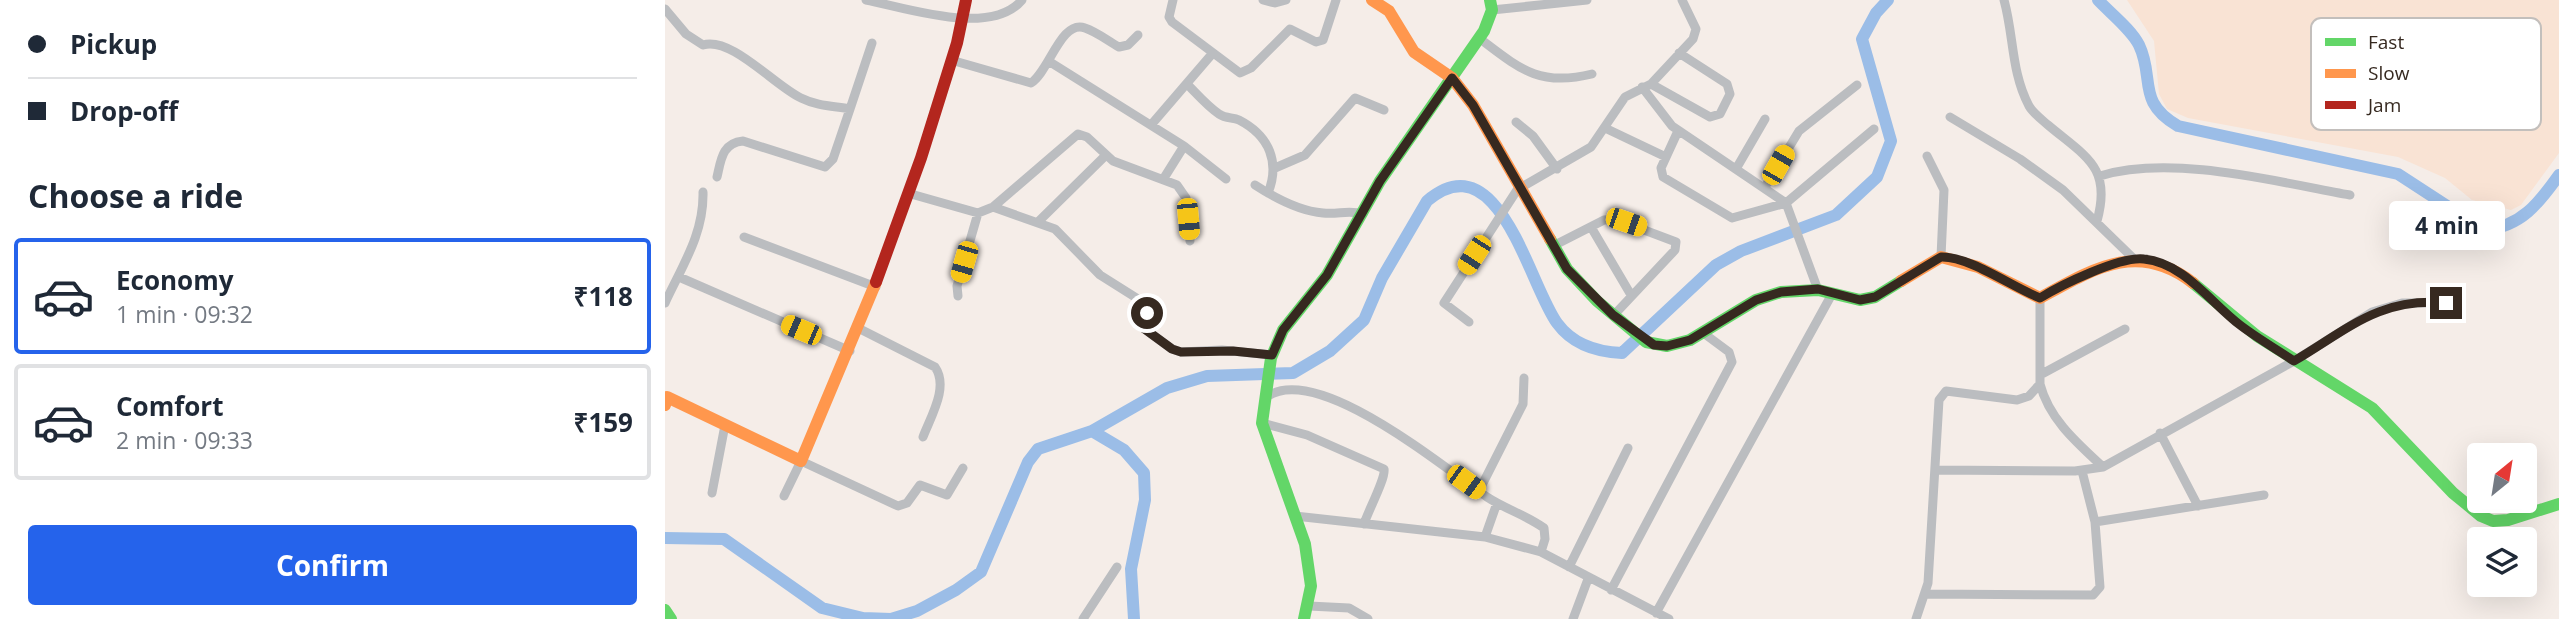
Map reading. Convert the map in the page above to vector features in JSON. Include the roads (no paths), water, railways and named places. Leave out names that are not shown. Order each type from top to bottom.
[{"type":"street","points":[[866,0],[964,19],[1002,15],[1022,0]]},
{"type":"street","points":[[784,496],[860,329],[911,194],[964,19],[966,0]]},
{"type":"street","points":[[1173,0],[1169,17],[1172,22],[1240,74],[1251,68],[1290,29],[1320,43],[1326,35],[1336,0]]},
{"type":"street","points":[[1263,0],[1275,3],[1286,0]]},
{"type":"street","points":[[1372,0],[1389,11],[1414,52],[1452,78],[1473,105],[1567,269],[1613,315],[1646,342],[1667,346],[1690,340],[1756,300],[1781,292],[1818,289],[1860,300],[1875,297],[1941,257],[1952,257],[1971,264],[2013,288],[2040,298],[2101,268],[2134,259],[2159,262],[2183,274],[2239,323],[2294,361],[2351,392],[2386,420],[2452,492],[2482,516],[2492,521],[2507,521],[2559,503]]},
{"type":"street","points":[[1368,619],[1349,608],[1306,613],[1310,563],[1262,423],[1263,396],[1271,357],[1283,330],[1327,275],[1380,181],[1479,38],[1491,5],[1587,0]]},
{"type":"street","points":[[1469,322],[1444,303],[1519,188],[1557,169],[1591,147],[1625,97],[1646,86],[1696,34],[1682,0]]},
{"type":"street","points":[[2004,0],[2013,62],[2031,110],[2087,158],[2101,176],[2104,191],[2097,221]]},
{"type":"street","points":[[665,9],[693,40],[703,45],[711,42],[726,47],[798,97],[821,105],[849,109]]},
{"type":"street","points":[[951,60],[1031,83],[1049,62],[1063,35],[1071,29],[1085,28],[1119,47],[1128,46],[1138,35]]},
{"type":"street","points":[[1479,38],[1511,62],[1548,79],[1593,74]]},
{"type":"street","points":[[717,177],[725,148],[734,142],[743,141],[825,167],[833,159],[872,43]]},
{"type":"street","points":[[1646,86],[1710,117],[1720,114],[1730,94],[1727,84],[1679,53]]},
{"type":"street","points":[[1151,125],[1212,54]]},
{"type":"street","points":[[1049,62],[1184,146],[1226,178]]},
{"type":"street","points":[[1187,84],[1222,116],[1237,118],[1250,128],[1273,156],[1275,168],[1268,193]]},
{"type":"street","points":[[1765,187],[1799,131],[1857,85]]},
{"type":"street","points":[[1646,86],[1663,118],[1678,131],[1786,203],[1818,289]]},
{"type":"street","points":[[1275,168],[1304,155],[1355,98],[1384,110]]},
{"type":"street","points":[[1950,117],[2045,176],[2097,221],[2134,259]]},
{"type":"street","points":[[1736,169],[1765,119]]},
{"type":"street","points":[[1515,122],[1533,136],[1557,169]]},
{"type":"street","points":[[1605,128],[1666,157]]},
{"type":"street","points":[[1678,131],[1661,168],[1663,177],[1726,218],[1741,217],[1786,203],[1874,129]]},
{"type":"street","points":[[911,194],[978,214],[993,207],[1078,134],[1087,137],[1105,156],[1177,185],[1186,198],[1190,241]]},
{"type":"street","points":[[1164,178],[1184,146]]},
{"type":"street","points":[[1039,221],[1105,156]]},
{"type":"street","points":[[1927,156],[1944,190],[1941,257]]},
{"type":"street","points":[[2101,176],[2131,168],[2169,168],[2269,180],[2350,195]]},
{"type":"street","points":[[1255,185],[1311,211],[1327,214],[1352,210],[1363,214]]},
{"type":"street","points":[[665,303],[698,234],[703,212],[703,192]]},
{"type":"street","points":[[993,207],[1039,221],[1067,237],[1100,275],[1146,304],[1142,327],[1172,349],[1271,357]]},
{"type":"street","points":[[958,296],[957,286],[978,214]]},
{"type":"street","points":[[1553,246],[1604,220],[1615,219],[1676,242],[1675,250],[1613,315]]},
{"type":"street","points":[[1591,227],[1631,295]]},
{"type":"street","points":[[744,237],[876,287]]},
{"type":"street","points":[[679,277],[850,351]]},
{"type":"street","points":[[1656,612],[1832,294]]},
{"type":"street","points":[[2040,298],[2040,380],[2045,403],[2103,467]]},
{"type":"street","points":[[1936,470],[2082,471],[2103,467],[2294,361],[2372,312],[2402,303],[2446,303]]},
{"type":"street","points":[[860,329],[935,367],[940,374],[942,386],[923,437]]},
{"type":"street","points":[[1916,619],[1926,594],[1942,394],[1951,390],[2017,400],[2029,396],[2040,380],[2125,329]]},
{"type":"street","points":[[1611,590],[1732,362],[1729,352],[1702,332]]},
{"type":"street","points":[[1479,491],[1523,404],[1524,379]]},
{"type":"street","points":[[1263,396],[1273,391],[1290,389],[1321,395],[1397,431],[1497,503],[1529,517],[1544,528],[1545,538],[1541,552]]},
{"type":"street","points":[[666,399],[898,506],[907,503],[920,485],[947,495],[963,468]]},
{"type":"street","points":[[1262,423],[1307,435],[1384,469],[1385,476],[1370,502],[1364,524]]},
{"type":"street","points":[[712,493],[726,425]]},
{"type":"street","points":[[2160,433],[2198,506]]},
{"type":"street","points":[[1569,567],[1628,448]]},
{"type":"street","points":[[1926,594],[2093,595],[2100,587],[2095,522],[2082,471]]},
{"type":"street","points":[[2095,522],[2264,495]]},
{"type":"street","points":[[1485,537],[1497,503]]},
{"type":"street","points":[[1296,516],[1485,537],[1541,552],[1588,579],[1669,619]]},
{"type":"street","points":[[1083,619],[1117,567]]},
{"type":"street","points":[[1573,619],[1588,579]]},
{"type":"street","points":[[665,610],[671,619]]},
{"type":"waterway","points":[[665,538],[724,539],[822,608],[863,618],[891,619],[917,611],[956,590],[981,572],[1028,462],[1038,449],[1092,431],[1167,388],[1207,376],[1293,373],[1330,351],[1364,320],[1382,278],[1427,201],[1452,187],[1474,189],[1492,203],[1509,225],[1546,304],[1563,331],[1586,346],[1622,353],[1716,265],[1741,251],[1836,215],[1877,177],[1891,141],[1862,39],[1876,13],[1888,0]]},
{"type":"waterway","points":[[2098,0],[2126,27],[2139,45],[2144,57],[2151,99],[2156,108],[2178,126],[2398,174],[2484,230],[2519,219],[2536,204],[2559,175]]},
{"type":"waterway","points":[[1092,431],[1124,450],[1144,473],[1145,500],[1131,569],[1134,619]]}]
